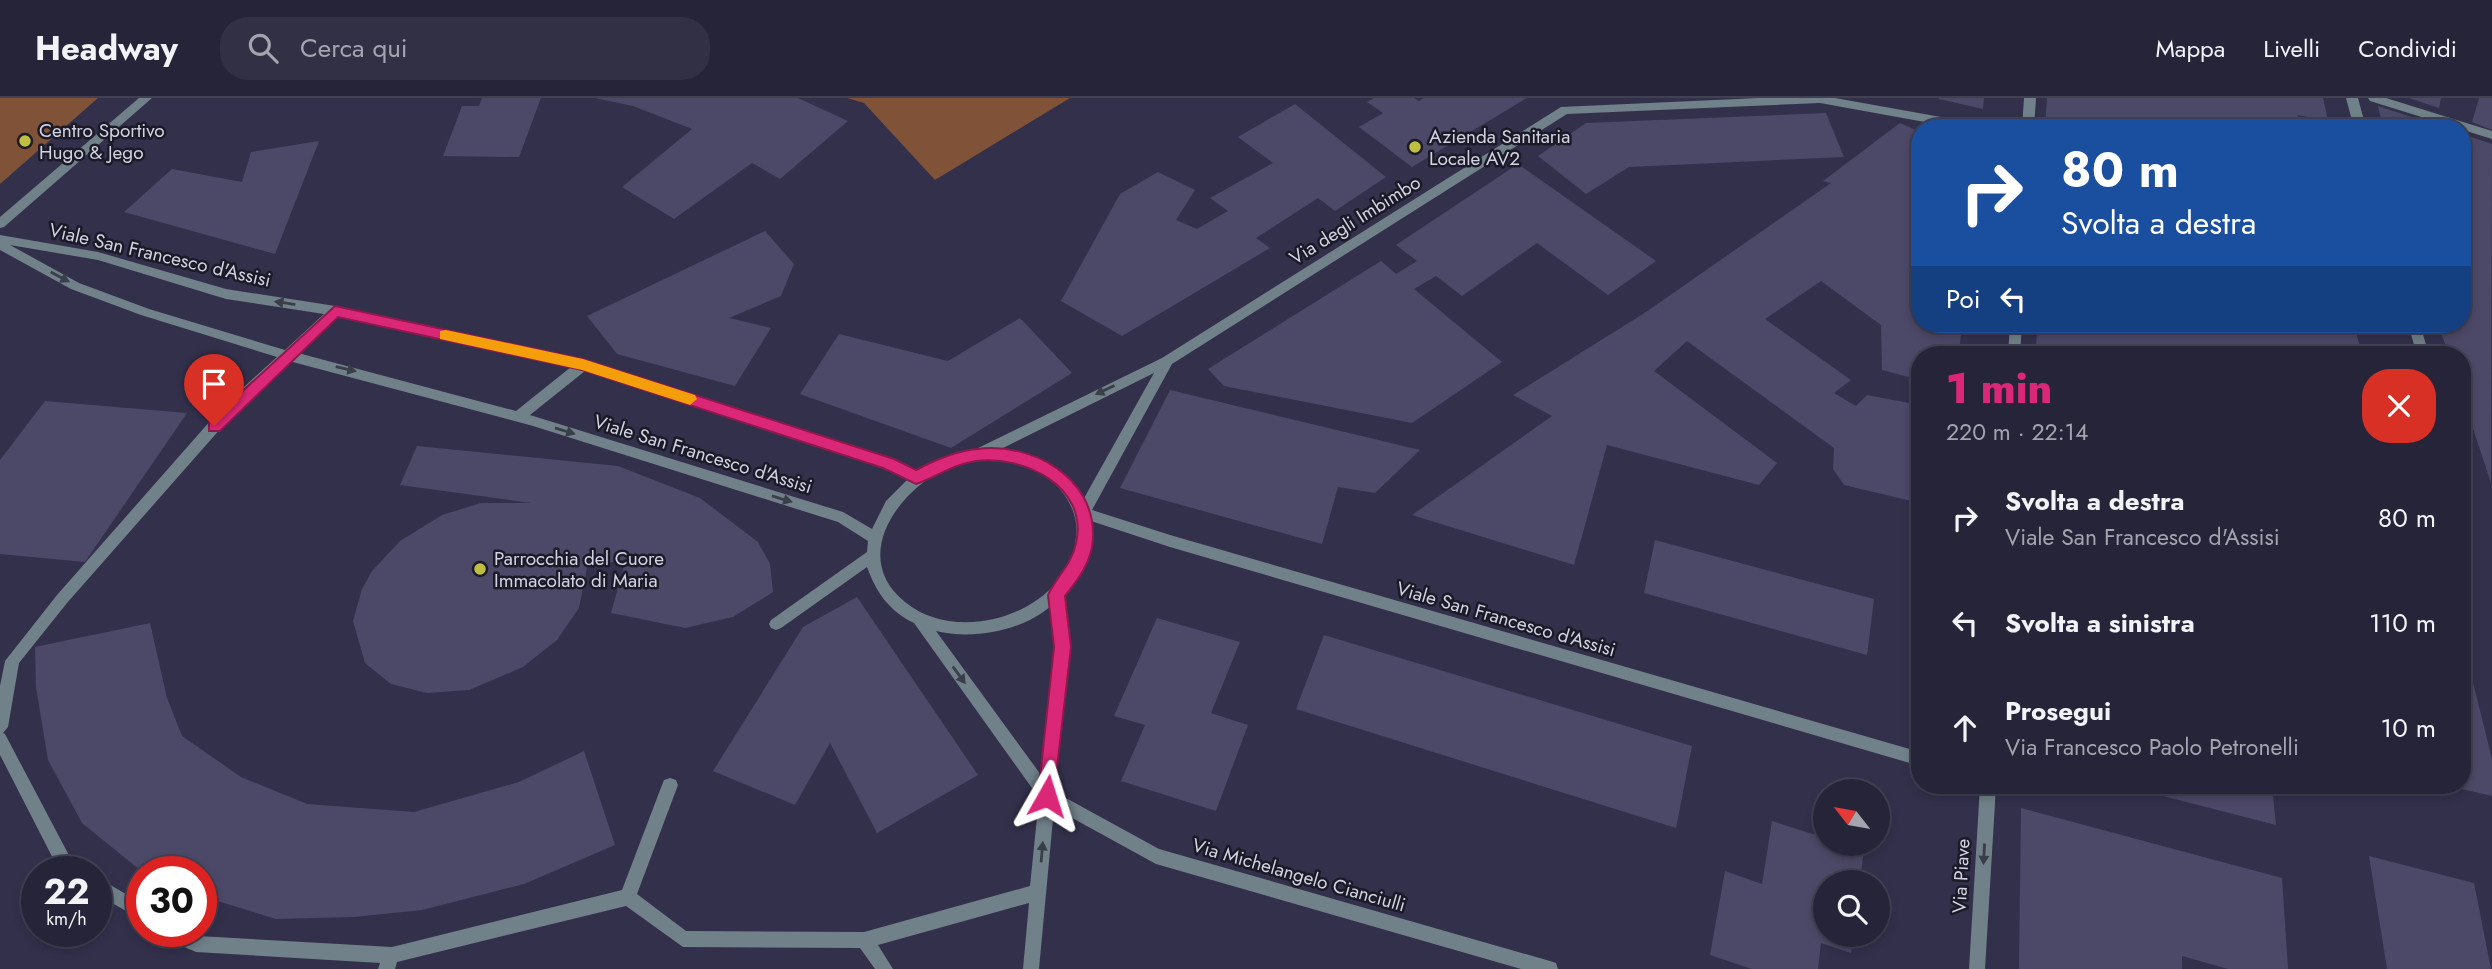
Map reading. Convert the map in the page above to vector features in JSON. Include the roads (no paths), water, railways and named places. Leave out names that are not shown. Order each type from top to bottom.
[{"type":"street","points":[[0,224],[146,98]]},
{"type":"street","points":[[2029,119],[2030,98]]},
{"type":"street","points":[[2352,98],[2358,119]]},
{"type":"street","points":[[2374,98],[2441,119]]},
{"type":"street","name":"Via degli Imbimbo","points":[[976,455],[1167,361],[1565,110],[1719,100],[1820,99],[1930,119]]},
{"type":"street","points":[[2471,128],[2492,135]]},
{"type":"street","name":"Viale San Francesco d'Assisi","points":[[0,239],[98,256],[226,294],[335,311],[583,365],[888,463],[916,478]]},
{"type":"street","name":"Viale San Francesco d'Assisi","points":[[0,245],[75,286],[145,312],[290,356],[518,417],[844,518],[875,538]]},
{"type":"street","points":[[0,727],[12,661],[62,599],[231,407],[290,356],[335,311]]},
{"type":"street","name":"Via degli Imbimbo","points":[[1083,513],[1167,361]]},
{"type":"street","points":[[518,417],[583,365]]},
{"type":"street","points":[[1005,454],[1032,461],[1055,473],[1072,491],[1083,513],[1085,541],[1076,569],[1056,595],[1027,616],[991,628],[953,629],[919,619],[895,603],[880,581],[874,555],[875,538],[883,515],[896,495],[916,478],[944,463],[976,455],[1005,454]]},
{"type":"street","name":"Viale San Francesco d'Assisi","points":[[1083,513],[1170,541],[1911,756]]},
{"type":"street","points":[[776,624],[874,555]]},
{"type":"street","points":[[1031,969],[1063,647],[1056,595]]},
{"type":"street","points":[[919,619],[1047,796]]},
{"type":"street","points":[[0,739],[60,856]]},
{"type":"street","points":[[628,897],[670,785]]},
{"type":"street","name":"Via Piave","points":[[1977,969],[1988,794]]},
{"type":"street","name":"Via Michelangelo Cianciulli","points":[[1047,796],[1156,856],[1550,969]]},
{"type":"street","points":[[628,897],[683,939],[864,940],[1038,892]]},
{"type":"street","points":[[217,946],[389,962],[628,897]]},
{"type":"street","points":[[864,940],[885,969]]},
{"type":"place","name":"Centro Sportivo Hugo & Jego","points":[[25,141]]},
{"type":"place","name":"Azienda Sanitaria Locale AV2","points":[[1415,147]]},
{"type":"place","name":"Parrocchia del Cuore Immacolato di Maria","points":[[480,569]]}]
